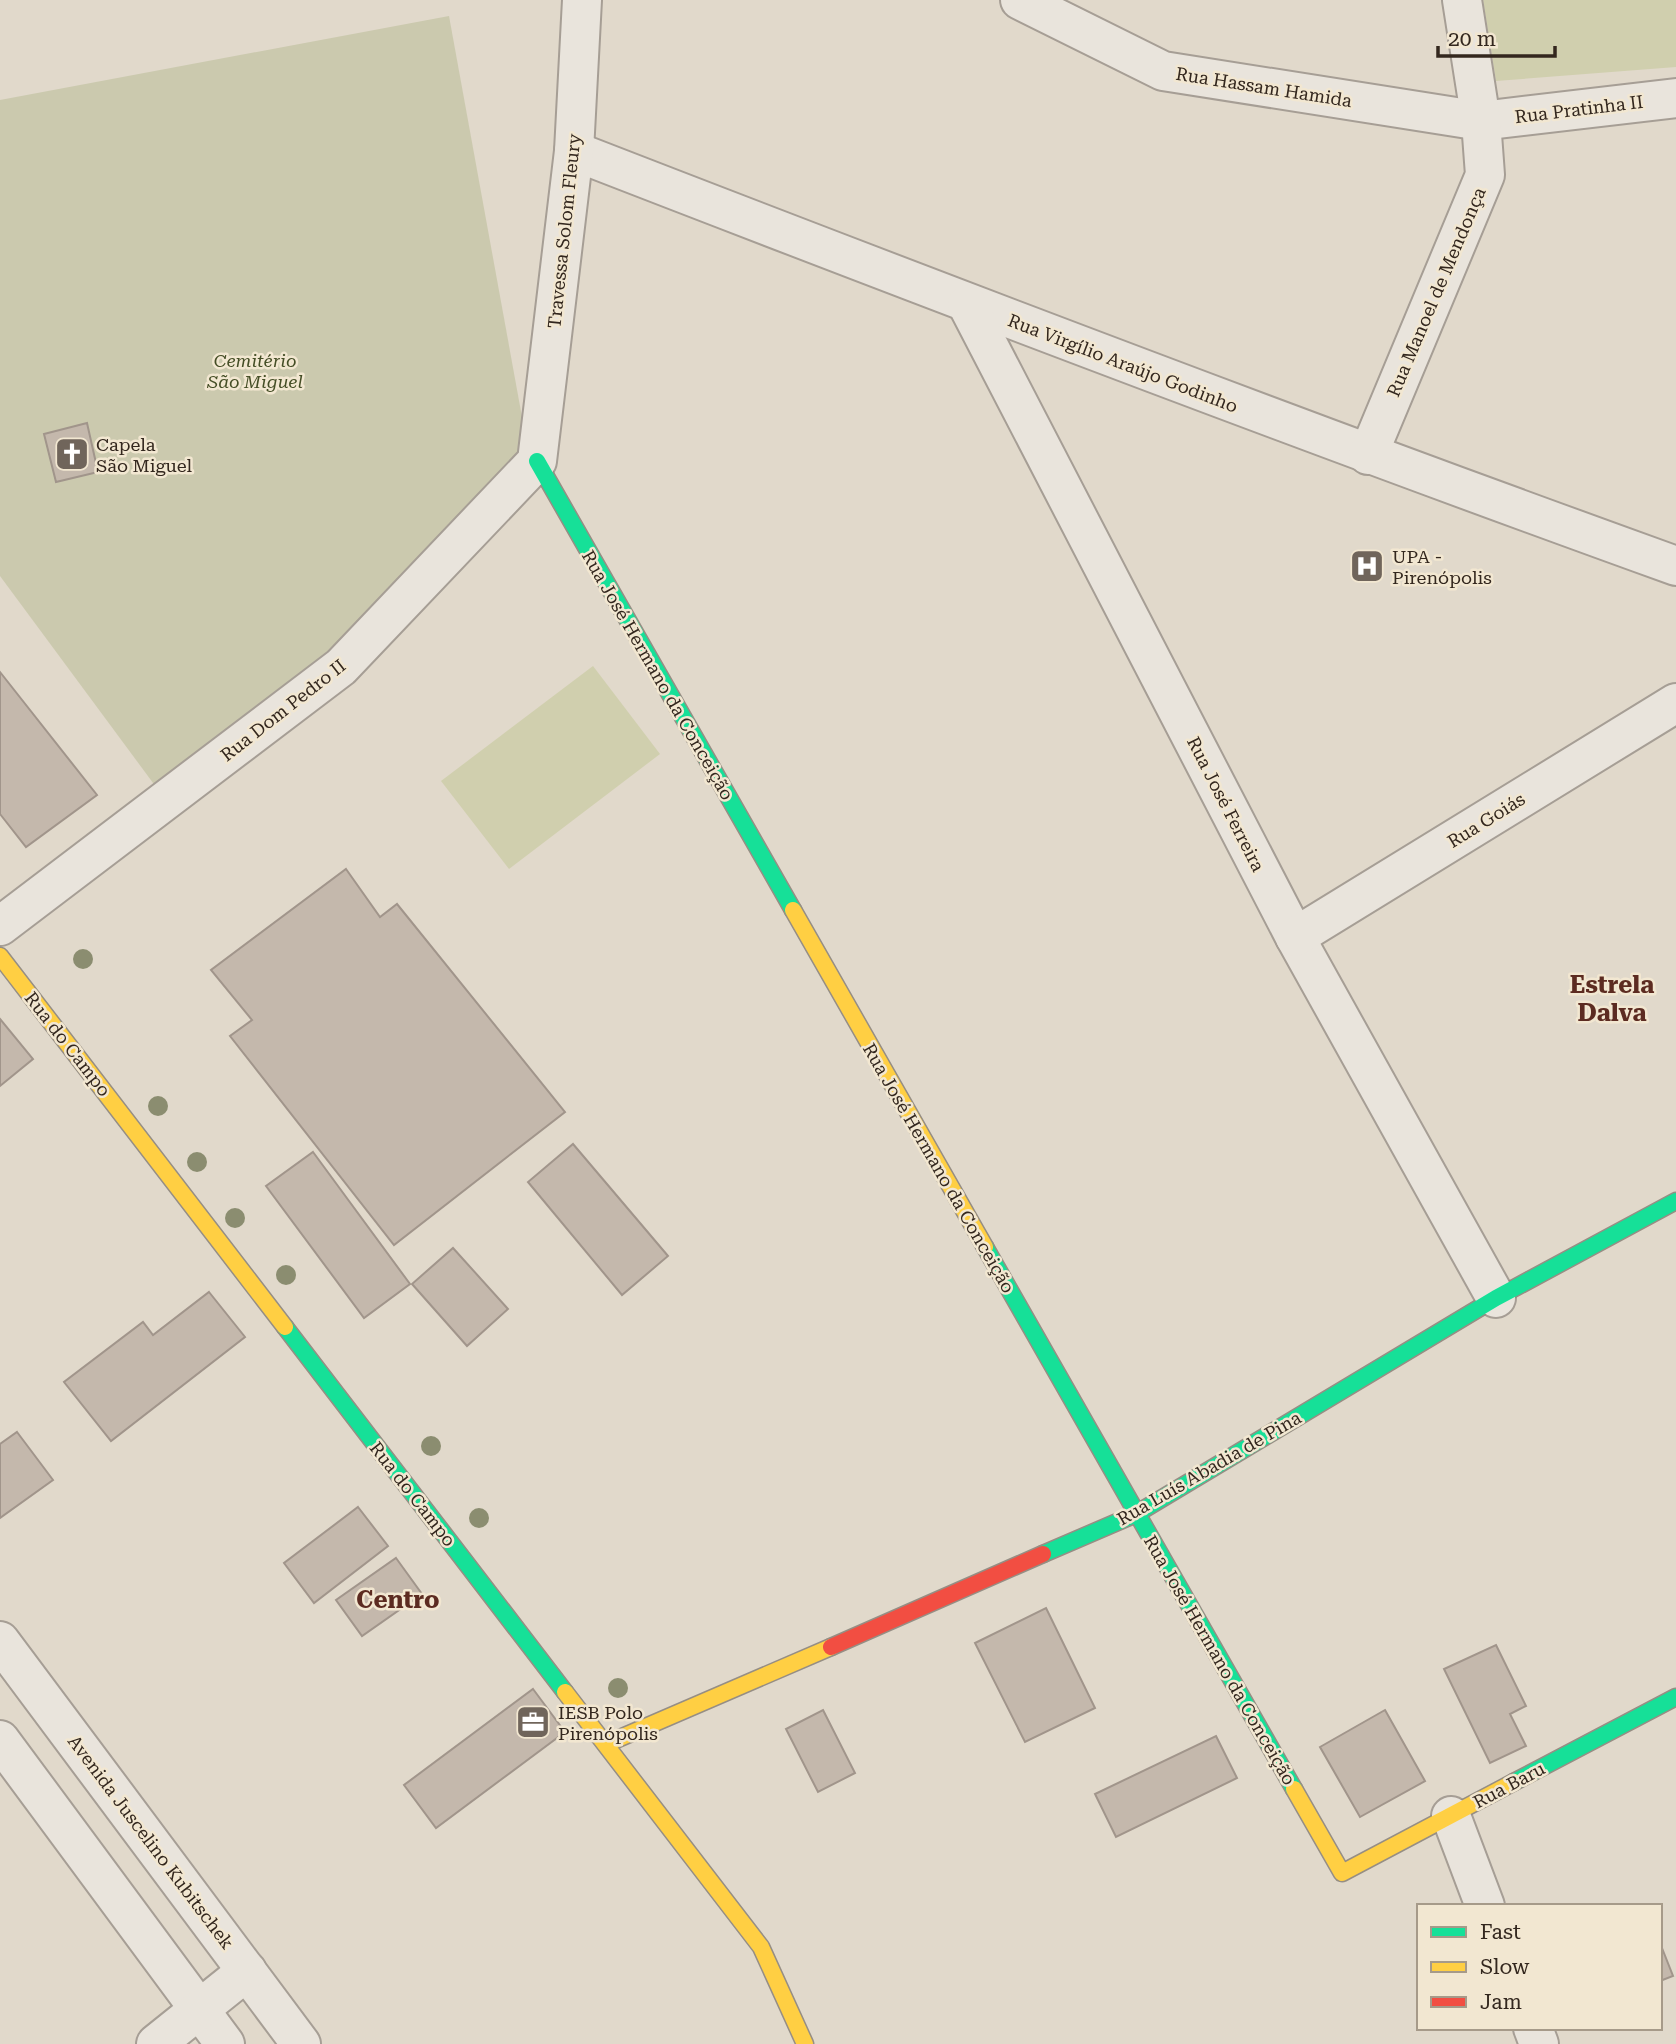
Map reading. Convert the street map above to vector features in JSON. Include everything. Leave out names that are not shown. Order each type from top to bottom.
[{"type":"street","name":"Travessa Solom Fleury","points":[[537,461],[574,150],[582,0]]},
{"type":"street","name":"Rua Hassam Hamida","points":[[1020,0],[1163,71],[1481,121]]},
{"type":"street","name":"Rua Manoel de Mendonça","points":[[1368,455],[1485,175],[1481,121],[1462,0]]},
{"type":"street","name":"Rua Pratinha II","points":[[1481,121],[1676,98]]},
{"type":"street","name":"Rua Virgílio Araújo Godinho","points":[[574,150],[967,304],[1368,455],[1676,566]]},
{"type":"street","name":"Rua José Ferreira","points":[[967,304],[1295,937],[1496,1298]]},
{"type":"street","name":"Rua Dom Pedro II","points":[[0,926],[341,667],[537,461]]},
{"type":"street","name":"Rua José Hermano da Conceição","points":[[537,461],[1342,1873]]},
{"type":"street","name":"Rua Goiás","points":[[1295,937],[1676,703]]},
{"type":"street","name":"Rua do Campo","points":[[0,956],[761,1947],[805,2044]]},
{"type":"street","name":"Rua Luís Abadia de Pina","points":[[606,1744],[1136,1514],[1496,1298],[1676,1201]]},
{"type":"street","name":"Avenida Juscelino Kubitschek","points":[[0,1641],[301,2044]]},
{"type":"street","name":"Rua Baru","points":[[1342,1873],[1676,1697]]},
{"type":"street","points":[[0,1740],[225,2044]]},
{"type":"street","points":[[1451,1816],[1485,1904]]},
{"type":"street","points":[[156,2044],[247,1971]]},
{"type":"green space","points":[[1483,0],[1676,0],[1676,67],[1496,81]]},
{"type":"green space","name":"Cemitério São Miguel","points":[[449,16],[528,450],[333,658],[159,791],[0,576],[0,100]]},
{"type":"green space","points":[[593,666],[660,754],[509,869],[441,781]]},
{"type":"building","points":[[87,423],[98,472],[56,482],[44,434]]},
{"type":"building","points":[[0,672],[97,795],[26,847],[0,814]]},
{"type":"building","points":[[346,869],[380,917],[397,904],[565,1112],[394,1245],[230,1036],[252,1020],[211,970]]},
{"type":"building","points":[[0,1019],[33,1059],[0,1086]]},
{"type":"building","points":[[573,1144],[668,1256],[622,1295],[528,1182]]},
{"type":"building","points":[[313,1152],[410,1284],[364,1318],[266,1186]]},
{"type":"building","points":[[453,1248],[508,1309],[467,1346],[412,1284]]},
{"type":"building","points":[[209,1292],[245,1337],[111,1441],[64,1382],[143,1322],[153,1335]]},
{"type":"building","points":[[17,1432],[53,1480],[0,1518],[0,1444]]},
{"type":"building","points":[[358,1507],[388,1546],[314,1603],[284,1563]]},
{"type":"building","points":[[396,1558],[422,1594],[362,1636],[336,1600]]},
{"type":"building","points":[[1046,1608],[1095,1708],[1025,1742],[975,1643]]},
{"type":"building","points":[[1496,1645],[1526,1706],[1510,1714],[1526,1746],[1490,1763],[1444,1669]]},
{"type":"building","points":[[533,1689],[565,1732],[436,1828],[404,1785]]},
{"type":"building","points":[[823,1710],[855,1773],[818,1792],[786,1729]]},
{"type":"building","points":[[1385,1710],[1425,1781],[1360,1817],[1320,1747]]},
{"type":"building","points":[[1216,1736],[1237,1778],[1116,1837],[1095,1794]]},
{"type":"building","points":[[1662,1948],[1673,1976],[1662,1980]]},
{"type":"traffic: fast","points":[[537,461],[793,910]]},
{"type":"traffic: fast","points":[[1043,1554],[1136,1514],[1496,1298],[1676,1201]]},
{"type":"traffic: fast","points":[[985,1247],[1294,1789]]},
{"type":"traffic: fast","points":[[285,1327],[565,1692]]},
{"type":"traffic: fast","points":[[1514,1782],[1676,1697]]},
{"type":"traffic: slow","points":[[793,910],[985,1247]]},
{"type":"traffic: slow","points":[[0,956],[285,1327]]},
{"type":"traffic: slow","points":[[606,1744],[831,1647]]},
{"type":"traffic: slow","points":[[565,1692],[761,1947],[805,2044]]},
{"type":"traffic: slow","points":[[1294,1789],[1342,1873],[1514,1782]]},
{"type":"traffic: jam","points":[[831,1647],[1043,1554]]},
{"type":"place","name":"Capela São Miguel","points":[[72,454]]},
{"type":"place","name":"UPA - Pirenópolis","points":[[1367,566]]},
{"type":"place","name":"IESB Polo Pirenópolis","points":[[533,1722]]},
{"type":"district","name":"Estrela Dalva","points":[[1612,999]]},
{"type":"district","name":"Centro","points":[[398,1600]]}]
